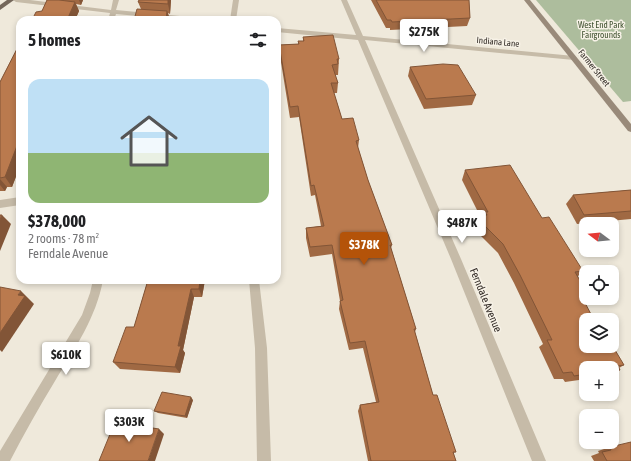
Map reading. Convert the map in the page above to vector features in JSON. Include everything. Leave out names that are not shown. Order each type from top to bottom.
[{"type":"main road","points":[[0,8],[11,0]]},
{"type":"street","points":[[16,0],[157,16]]},
{"type":"street","points":[[112,16],[116,0]]},
{"type":"street","points":[[234,16],[236,0]]},
{"type":"street","name":"Ferndale Avenue","points":[[344,0],[456,258],[539,461]]},
{"type":"street","name":"Farmer Street","points":[[528,0],[631,129]]},
{"type":"street","name":"Indiana Lane","points":[[281,30],[574,58]]},
{"type":"street","points":[[0,204],[16,202]]},
{"type":"street","points":[[2,461],[27,416],[85,321],[96,293],[97,284]]},
{"type":"street","points":[[254,284],[261,348],[264,461]]},
{"type":"green space","name":"West End Park Fairgrounds","points":[[536,0],[631,0],[631,101],[623,102]]},
{"type":"building","points":[[47,0],[75,2],[69,16],[34,16],[36,12],[42,11]]},
{"type":"building","points":[[139,0],[168,0],[168,4],[138,2]]},
{"type":"building","points":[[376,0],[469,0],[470,18],[392,22],[391,20],[387,20]]},
{"type":"building","points":[[137,9],[167,11],[166,16],[135,16]]},
{"type":"building","points":[[333,35],[339,59],[337,59],[338,64],[332,65],[338,83],[331,83],[342,119],[353,118],[359,140],[356,141],[368,180],[392,245],[390,245],[416,329],[414,329],[433,395],[437,395],[456,452],[453,452],[456,461],[371,461],[360,405],[379,402],[365,341],[350,343],[340,301],[343,300],[332,245],[310,247],[306,228],[324,226],[314,185],[311,186],[298,106],[290,107],[281,56],[281,45],[299,44],[298,41],[304,41],[303,37]]},
{"type":"building","points":[[16,51],[16,148],[5,177],[0,178],[0,82]]},
{"type":"building","points":[[443,64],[458,65],[476,95],[426,99],[410,67]]},
{"type":"building","points":[[510,165],[542,218],[549,217],[579,265],[579,272],[575,272],[579,279],[579,305],[586,305],[590,313],[579,313],[579,353],[617,353],[624,365],[619,366],[619,361],[579,361],[579,375],[574,376],[572,372],[563,373],[547,340],[552,340],[503,244],[475,216],[487,215],[485,212],[488,212],[465,170]]},
{"type":"building","points":[[631,190],[631,211],[584,215],[573,195]]},
{"type":"building","points":[[147,284],[200,284],[199,289],[191,289],[178,346],[181,346],[175,367],[113,362],[126,327],[134,327]]},
{"type":"building","points":[[0,287],[21,291],[18,295],[25,296],[0,333]]},
{"type":"building","points":[[162,392],[191,397],[185,416],[154,411]]},
{"type":"building","points":[[115,422],[159,429],[148,461],[99,461]]},
{"type":"building","points":[[631,442],[631,461],[607,461],[602,452],[611,449],[619,449],[619,445]]}]
